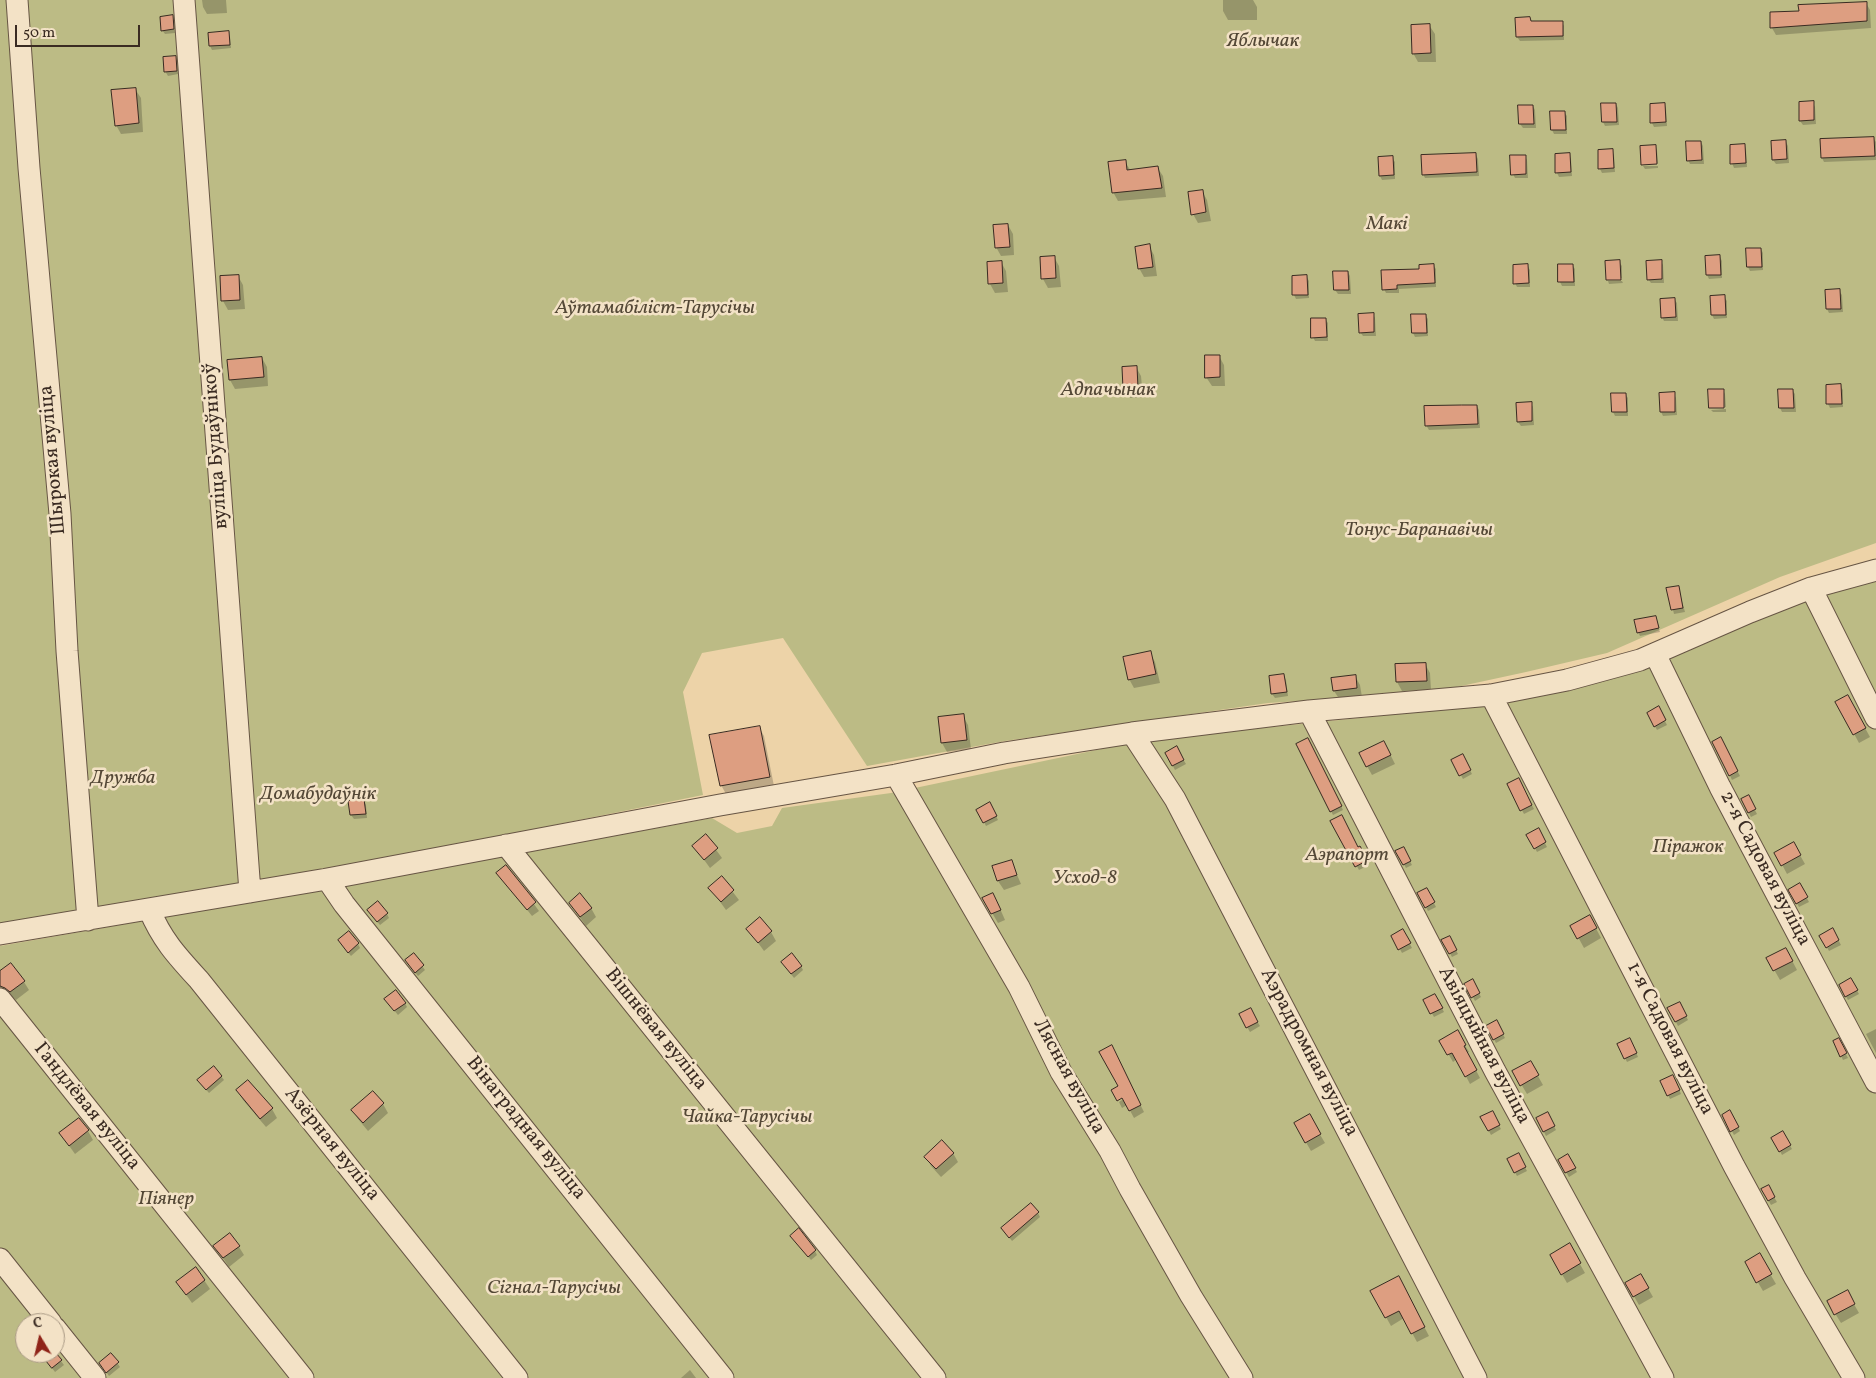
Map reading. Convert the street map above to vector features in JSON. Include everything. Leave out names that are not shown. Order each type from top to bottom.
[{"type":"street","name":"Шырокая вуліца","points":[[17,0],[31,188],[60,514],[67,651],[88,920]]},
{"type":"street","name":"вуліца Будаўнікоў","points":[[184,0],[250,892]]},
{"type":"street","points":[[0,934],[327,879],[896,775],[1004,753],[1132,733],[1309,711],[1491,696],[1567,680],[1640,660],[1750,612],[1811,588],[1876,570]]},
{"type":"street","points":[[1811,588],[1876,718]]},
{"type":"street","name":"2-я Садовая вуліца","points":[[1655,654],[1720,787],[1876,1082]]},
{"type":"street","name":"1-я Садовая вуліца","points":[[1491,696],[1734,1166],[1795,1278],[1854,1378]]},
{"type":"street","name":"Авіяцыйная вуліца","points":[[1309,711],[1495,1070],[1663,1378]]},
{"type":"street","name":"Аэрадромная вуліца","points":[[1132,733],[1175,799],[1476,1378]]},
{"type":"street","name":"Лясная вуліца","points":[[896,775],[1015,979],[1061,1072],[1110,1151],[1191,1296],[1242,1378]]},
{"type":"street","name":"Вішнёвая вуліца","points":[[506,845],[936,1378]]},
{"type":"street","name":"Вінаградная вуліца","points":[[327,879],[356,919],[723,1378]]},
{"type":"street","name":"Азёрная вуліца","points":[[150,909],[157,927],[170,948],[199,980],[517,1378]]},
{"type":"street","name":"Гандлёвая вуліца","points":[[0,999],[303,1378]]},
{"type":"street","points":[[0,1259],[43,1313]]},
{"type":"street","points":[[65,1340],[95,1378]]},
{"type":"green space","points":[[0,0],[1876,0],[1876,543],[1780,577],[1607,653],[1526,672],[1429,693],[1268,703],[1005,741],[867,766],[783,638],[702,653],[683,692],[703,795],[396,857],[0,925]]},
{"type":"green space","points":[[1876,579],[1876,1378],[0,1378],[0,946],[712,818],[737,833],[772,826],[782,808],[891,793],[1144,740],[1408,713],[1514,697],[1806,597]]},
{"type":"building","points":[[1867,2],[1867,21],[1770,28],[1770,12],[1799,11],[1798,5]]},
{"type":"building","points":[[173,15],[174,29],[161,31],[160,17]]},
{"type":"building","points":[[1530,17],[1531,21],[1563,21],[1563,36],[1516,37],[1515,18]]},
{"type":"building","points":[[1430,24],[1431,53],[1412,54],[1411,25]]},
{"type":"building","points":[[229,31],[230,45],[209,46],[208,33]]},
{"type":"building","points":[[176,56],[177,71],[164,72],[163,57]]},
{"type":"building","points":[[136,88],[139,123],[115,126],[111,90]]},
{"type":"building","points":[[1814,101],[1814,120],[1799,121],[1799,102]]},
{"type":"building","points":[[1601,103],[1616,103],[1617,122],[1602,122]]},
{"type":"building","points":[[1665,103],[1666,122],[1650,123],[1650,104]]},
{"type":"building","points":[[1518,105],[1533,105],[1534,124],[1519,124]]},
{"type":"building","points":[[1550,111],[1565,111],[1566,130],[1551,130]]},
{"type":"building","points":[[1874,137],[1875,156],[1821,158],[1820,139]]},
{"type":"building","points":[[1786,140],[1787,159],[1772,160],[1771,141]]},
{"type":"building","points":[[1686,141],[1701,141],[1702,160],[1687,161]]},
{"type":"building","points":[[1745,144],[1746,163],[1730,164],[1730,145]]},
{"type":"building","points":[[1656,145],[1657,164],[1641,165],[1640,146]]},
{"type":"building","points":[[1613,149],[1614,168],[1598,169],[1598,150]]},
{"type":"building","points":[[1476,153],[1477,172],[1422,175],[1421,155]]},
{"type":"building","points":[[1570,153],[1571,172],[1555,173],[1555,154]]},
{"type":"building","points":[[1510,155],[1526,155],[1526,174],[1511,175]]},
{"type":"building","points":[[1393,156],[1394,175],[1379,176],[1378,157]]},
{"type":"building","points":[[1126,160],[1127,170],[1158,166],[1162,188],[1112,193],[1108,162]]},
{"type":"building","points":[[1203,190],[1206,212],[1191,215],[1188,192]]},
{"type":"building","points":[[1008,224],[1010,247],[995,248],[993,225]]},
{"type":"building","points":[[1150,244],[1153,267],[1138,269],[1135,247]]},
{"type":"building","points":[[1746,248],[1761,248],[1762,267],[1747,267]]},
{"type":"building","points":[[1720,255],[1721,275],[1706,275],[1705,256]]},
{"type":"building","points":[[1055,256],[1056,278],[1041,279],[1040,257]]},
{"type":"building","points":[[1620,260],[1621,280],[1606,280],[1605,261]]},
{"type":"building","points":[[1662,260],[1662,279],[1647,280],[1646,261]]},
{"type":"building","points":[[1002,261],[1003,283],[988,284],[987,262]]},
{"type":"building","points":[[1434,264],[1435,283],[1397,285],[1397,289],[1382,290],[1381,270],[1419,269],[1419,265]]},
{"type":"building","points":[[1528,264],[1529,283],[1513,284],[1513,265]]},
{"type":"building","points":[[1558,264],[1573,264],[1574,282],[1558,282]]},
{"type":"building","points":[[1333,271],[1348,271],[1349,290],[1334,290]]},
{"type":"building","points":[[239,275],[240,300],[221,301],[220,276]]},
{"type":"building","points":[[1307,275],[1308,295],[1292,295],[1292,276]]},
{"type":"building","points":[[1840,289],[1841,309],[1826,309],[1825,290]]},
{"type":"building","points":[[1725,295],[1726,315],[1711,315],[1710,296]]},
{"type":"building","points":[[1675,298],[1676,317],[1661,318],[1660,299]]},
{"type":"building","points":[[1374,313],[1374,332],[1359,333],[1358,314]]},
{"type":"building","points":[[1411,314],[1426,314],[1427,333],[1412,333]]},
{"type":"building","points":[[1311,318],[1326,318],[1327,337],[1311,338]]},
{"type":"building","points":[[1205,355],[1220,355],[1220,377],[1205,378]]},
{"type":"building","points":[[262,357],[264,377],[229,380],[227,360]]},
{"type":"building","points":[[1137,366],[1138,388],[1123,389],[1122,367]]},
{"type":"building","points":[[1841,384],[1842,404],[1826,404],[1826,385]]},
{"type":"building","points":[[1708,389],[1724,389],[1724,408],[1709,408]]},
{"type":"building","points":[[1778,389],[1793,389],[1794,408],[1779,408]]},
{"type":"building","points":[[1675,392],[1675,412],[1660,412],[1659,393]]},
{"type":"building","points":[[1611,393],[1626,393],[1627,412],[1612,412]]},
{"type":"building","points":[[1532,402],[1532,421],[1517,422],[1516,403]]},
{"type":"building","points":[[1477,405],[1478,424],[1425,426],[1424,406]]},
{"type":"building","points":[[1679,586],[1683,608],[1671,610],[1666,588]]},
{"type":"building","points":[[1656,616],[1659,628],[1637,633],[1634,620]]},
{"type":"building","points":[[1151,651],[1156,674],[1128,680],[1123,657]]},
{"type":"building","points":[[1426,663],[1427,681],[1396,682],[1395,664]]},
{"type":"building","points":[[1284,674],[1287,692],[1271,694],[1269,676]]},
{"type":"building","points":[[1356,675],[1357,688],[1333,691],[1331,678]]},
{"type":"building","points":[[1848,695],[1866,728],[1853,735],[1835,702]]},
{"type":"building","points":[[1659,706],[1666,720],[1654,727],[1647,713]]},
{"type":"building","points":[[964,714],[967,740],[941,743],[938,717]]},
{"type":"building","points":[[760,726],[770,777],[720,786],[709,735]]},
{"type":"building","points":[[1721,737],[1738,771],[1729,776],[1712,742]]},
{"type":"building","points":[[1308,738],[1342,806],[1330,812],[1296,744]]},
{"type":"building","points":[[1384,741],[1391,755],[1366,767],[1359,753]]},
{"type":"building","points":[[1177,746],[1184,760],[1172,766],[1165,753]]},
{"type":"building","points":[[1463,754],[1471,770],[1459,776],[1451,760]]},
{"type":"building","points":[[1519,778],[1532,805],[1520,811],[1507,784]]},
{"type":"building","points":[[1749,795],[1756,809],[1748,813],[1741,799]]},
{"type":"building","points":[[364,799],[366,814],[350,815],[348,801]]},
{"type":"building","points":[[990,802],[997,816],[983,823],[976,810]]},
{"type":"building","points":[[1342,815],[1358,847],[1360,846],[1368,860],[1355,867],[1330,821]]},
{"type":"building","points":[[1539,828],[1546,842],[1534,849],[1526,835]]},
{"type":"building","points":[[706,834],[718,848],[704,860],[692,846]]},
{"type":"building","points":[[1794,842],[1801,855],[1781,866],[1774,853]]},
{"type":"building","points":[[1404,847],[1411,861],[1403,865],[1395,851]]},
{"type":"building","points":[[1012,860],[1017,875],[997,881],[992,866]]},
{"type":"building","points":[[506,865],[536,902],[527,910],[496,873]]},
{"type":"building","points":[[722,876],[734,890],[721,902],[708,888]]},
{"type":"building","points":[[1800,883],[1808,897],[1796,904],[1788,890]]},
{"type":"building","points":[[1427,888],[1435,902],[1425,908],[1417,893]]},
{"type":"building","points":[[580,893],[592,908],[580,917],[569,903]]},
{"type":"building","points":[[993,893],[1001,910],[991,914],[982,898]]},
{"type":"building","points":[[378,901],[388,913],[377,922],[367,910]]},
{"type":"building","points":[[1590,915],[1597,928],[1577,939],[1570,926]]},
{"type":"building","points":[[760,917],[772,931],[758,943],[746,929]]},
{"type":"building","points":[[1833,928],[1839,940],[1826,948],[1819,936]]},
{"type":"building","points":[[1403,929],[1411,943],[1398,950],[1391,936]]},
{"type":"building","points":[[349,931],[359,943],[348,953],[338,940]]},
{"type":"building","points":[[1450,936],[1457,950],[1449,954],[1441,940]]},
{"type":"building","points":[[1786,948],[1793,961],[1773,971],[1766,958]]},
{"type":"building","points":[[414,953],[424,965],[415,973],[405,960]]},
{"type":"building","points":[[792,953],[802,966],[791,974],[781,962]]},
{"type":"building","points":[[11,963],[25,981],[10,992],[0,986],[0,971]]},
{"type":"building","points":[[1851,978],[1858,990],[1845,997],[1839,985]]},
{"type":"building","points":[[1473,979],[1480,993],[1471,998],[1464,984]]},
{"type":"building","points":[[396,990],[406,1003],[394,1011],[384,999]]},
{"type":"building","points":[[1435,994],[1443,1008],[1430,1014],[1423,1000]]},
{"type":"building","points":[[1680,1002],[1687,1016],[1675,1022],[1667,1008]]},
{"type":"building","points":[[1251,1008],[1258,1022],[1246,1028],[1239,1014]]},
{"type":"building","points":[[1497,1020],[1504,1034],[1493,1040],[1486,1026]]},
{"type":"building","points":[[1458,1030],[1477,1070],[1465,1077],[1452,1053],[1447,1055],[1439,1041]]},
{"type":"building","points":[[1630,1038],[1637,1053],[1624,1059],[1617,1044]]},
{"type":"building","points":[[1839,1038],[1847,1053],[1840,1057],[1833,1041]]},
{"type":"building","points":[[1112,1045],[1141,1105],[1129,1111],[1122,1098],[1117,1101],[1111,1090],[1118,1086],[1099,1052]]},
{"type":"building","points":[[1531,1061],[1539,1075],[1520,1086],[1512,1071]]},
{"type":"building","points":[[214,1066],[222,1076],[206,1090],[197,1080]]},
{"type":"building","points":[[1673,1075],[1680,1090],[1667,1096],[1660,1081]]},
{"type":"building","points":[[248,1080],[273,1108],[260,1119],[236,1090]]},
{"type":"building","points":[[373,1091],[384,1103],[363,1123],[351,1110]]},
{"type":"building","points":[[1730,1110],[1739,1127],[1730,1132],[1722,1115]]},
{"type":"building","points":[[1493,1111],[1500,1125],[1488,1131],[1480,1117]]},
{"type":"building","points":[[1548,1112],[1555,1126],[1543,1132],[1536,1118]]},
{"type":"building","points":[[1310,1114],[1321,1134],[1305,1143],[1294,1123]]},
{"type":"building","points":[[79,1118],[89,1130],[69,1146],[59,1133]]},
{"type":"building","points":[[1783,1131],[1791,1145],[1779,1152],[1771,1138]]},
{"type":"building","points":[[942,1140],[954,1153],[936,1169],[924,1157]]},
{"type":"building","points":[[1519,1153],[1526,1167],[1514,1173],[1507,1159]]},
{"type":"building","points":[[1568,1154],[1576,1168],[1565,1173],[1558,1160]]},
{"type":"building","points":[[1769,1185],[1775,1197],[1768,1201],[1761,1189]]},
{"type":"building","points":[[1031,1203],[1039,1212],[1009,1238],[1001,1228]]},
{"type":"building","points":[[799,1228],[816,1250],[808,1257],[790,1236]]},
{"type":"building","points":[[230,1233],[240,1246],[223,1258],[213,1246]]},
{"type":"building","points":[[1570,1243],[1581,1263],[1561,1275],[1550,1255]]},
{"type":"building","points":[[1760,1253],[1772,1274],[1756,1283],[1745,1262]]},
{"type":"building","points":[[196,1267],[205,1280],[186,1295],[176,1282]]},
{"type":"building","points":[[1641,1274],[1649,1288],[1633,1297],[1625,1283]]},
{"type":"building","points":[[1399,1276],[1425,1327],[1411,1334],[1399,1311],[1385,1318],[1370,1291]]},
{"type":"building","points":[[1848,1290],[1855,1304],[1834,1315],[1827,1301]]},
{"type":"building","points":[[111,1353],[119,1362],[106,1373],[99,1363]]},
{"type":"building","points":[[48,1363],[58,1363],[52,1368]]},
{"type":"park label","name":"Яблычак","points":[[1263,42]]},
{"type":"park label","name":"Макі","points":[[1387,225]]},
{"type":"park label","name":"Аўтамабіліст-Тарусічы","points":[[655,309]]},
{"type":"park label","name":"Адпачынак","points":[[1108,391]]},
{"type":"park label","name":"Тонус-Баранавічы","points":[[1419,531]]},
{"type":"park label","name":"Дружба","points":[[123,779]]},
{"type":"park label","name":"Домабудаўнік","points":[[318,795]]},
{"type":"park label","name":"Піражок","points":[[1688,848]]},
{"type":"park label","name":"Аэрапорт","points":[[1347,856]]},
{"type":"park label","name":"Усход-8","points":[[1085,879]]},
{"type":"park label","name":"Чайка-Тарусічы","points":[[747,1118]]},
{"type":"park label","name":"Піянер","points":[[166,1200]]},
{"type":"park label","name":"Сігнал-Тарусічы","points":[[554,1289]]}]
